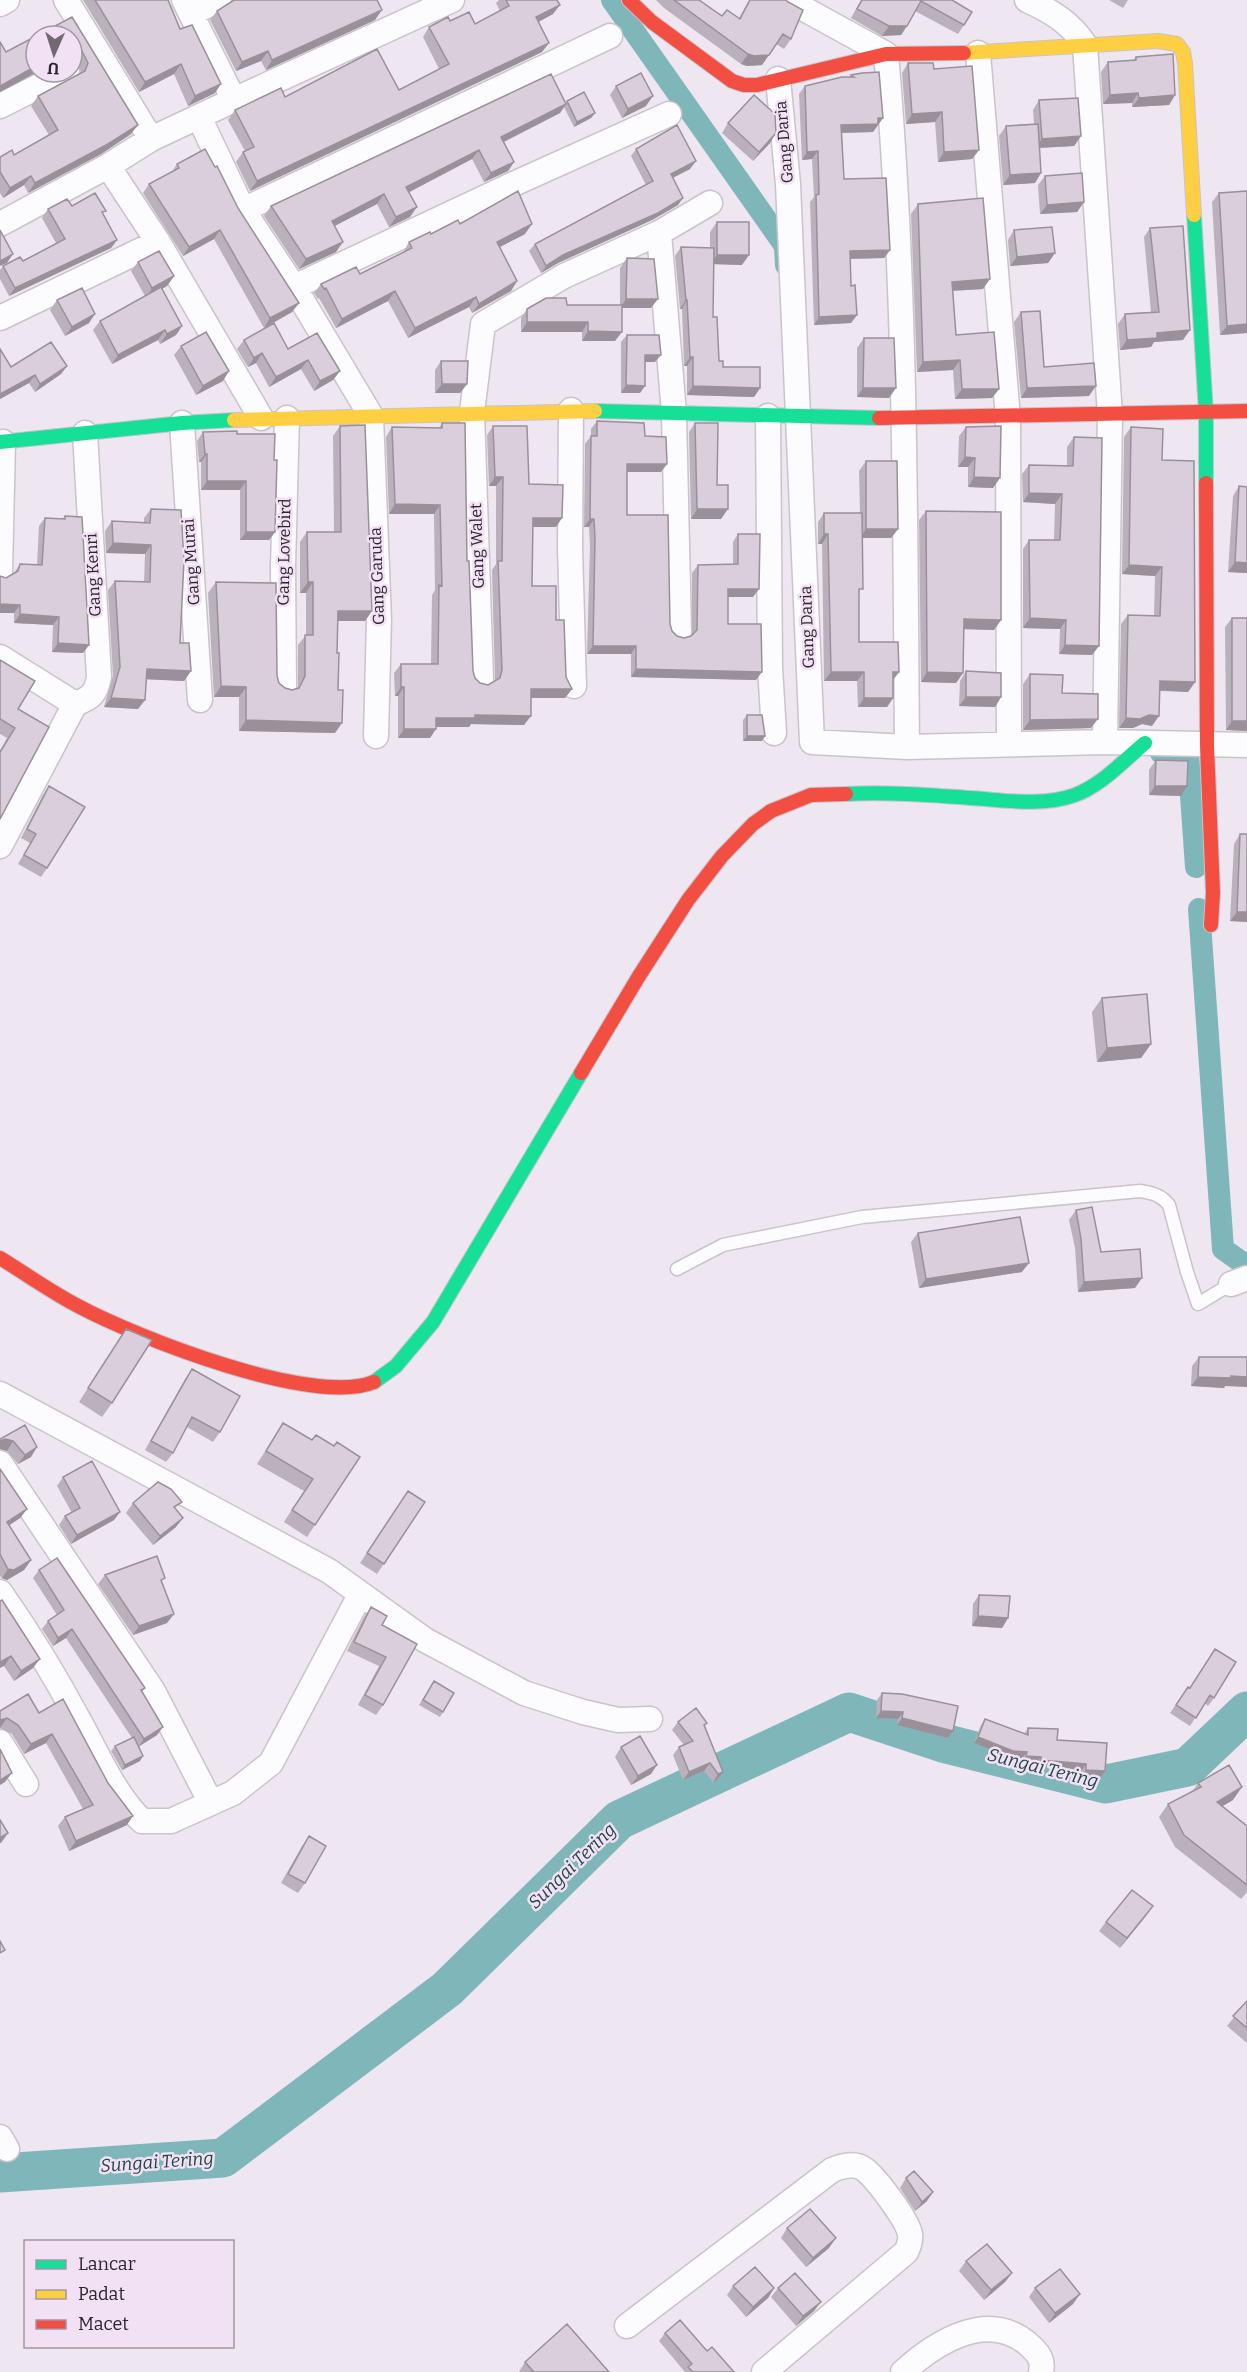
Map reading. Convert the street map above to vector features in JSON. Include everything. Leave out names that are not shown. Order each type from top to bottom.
[{"type":"street","points":[[0,4],[7,0]]},
{"type":"street","points":[[66,0],[151,139]]},
{"type":"street","points":[[219,0],[188,7],[234,100]]},
{"type":"street","points":[[0,224],[108,166],[151,139],[452,0]]},
{"type":"street","points":[[629,0],[652,22],[732,81],[744,85],[757,85],[886,54],[978,53],[1085,45],[1171,42],[1177,44],[1183,52],[1206,413],[1207,746],[1213,893],[1211,925]]},
{"type":"street","points":[[788,0],[886,54]]},
{"type":"street","points":[[1027,0],[1056,15],[1075,30],[1085,45],[1110,415],[1105,742]]},
{"type":"street","points":[[243,210],[610,36]]},
{"type":"street","points":[[978,53],[1008,418],[1009,744]]},
{"type":"street","points":[[886,54],[895,159],[905,419],[907,747]]},
{"type":"street","points":[[84,63],[101,55]]},
{"type":"street","name":"Gang Daria","points":[[778,79],[788,184],[812,742],[907,747],[1105,742],[1141,747],[1247,745]]},
{"type":"street","points":[[0,106],[43,84]]},
{"type":"street","points":[[294,288],[518,182],[669,114]]},
{"type":"street","points":[[199,117],[243,210],[294,288],[371,416]]},
{"type":"street","points":[[108,166],[158,242],[261,418]]},
{"type":"street","points":[[679,632],[675,413],[658,233],[710,203]]},
{"type":"street","name":"Gang Walet","points":[[482,680],[472,412],[483,324],[564,276],[658,233]]},
{"type":"street","points":[[0,318],[158,242]]},
{"type":"street","points":[[0,572],[2,442],[182,423],[261,418],[472,412],[571,411],[905,419],[1247,411]]},
{"type":"street","points":[[571,411],[570,549],[574,686]]},
{"type":"street","name":"Gang Garuda","points":[[371,416],[379,619],[376,736]]},
{"type":"street","points":[[770,416],[770,645],[774,733]]},
{"type":"street","name":"Gang Lovebird","points":[[284,686],[283,566],[287,418]]},
{"type":"street","name":"Gang Murai","points":[[182,423],[200,700]]},
{"type":"street","name":"Gang Kenri","points":[[75,704],[93,695],[97,690],[99,676],[85,433]]},
{"type":"street","points":[[0,657],[75,704],[0,846]]},
{"type":"street","points":[[0,1258],[79,1306],[176,1348],[260,1374],[320,1386],[351,1387],[371,1384],[400,1364],[434,1322],[645,966],[688,900],[722,856],[753,824],[771,811],[812,795],[884,792],[1017,801],[1058,800],[1077,794],[1096,784],[1141,747]]},
{"type":"street","points":[[0,1394],[329,1571],[424,1640],[524,1693],[583,1712],[618,1720],[650,1719]]},
{"type":"street","points":[[0,1463],[153,1691],[211,1803]]},
{"type":"street","points":[[0,1592],[72,1706],[121,1796],[142,1821],[171,1821],[233,1792],[271,1763],[360,1595]]},
{"type":"street","points":[[0,1742],[26,1784]]},
{"type":"street","points":[[627,2326],[832,2169],[853,2165],[864,2169],[899,2210],[909,2230],[909,2244],[906,2252],[764,2372]]},
{"type":"street","points":[[903,2372],[926,2351],[956,2335],[990,2330],[1018,2335],[1038,2353],[1041,2372]]},
{"type":"lane","points":[[677,1269],[723,1245],[862,1217],[1140,1191],[1156,1194],[1169,1205],[1198,1304],[1239,1281]]},
{"type":"building","points":[[95,0],[168,0],[180,29],[192,25],[221,84],[195,96],[181,64],[145,82]]},
{"type":"building","points":[[234,0],[377,0],[382,10],[272,60],[268,51],[242,62],[217,11]]},
{"type":"building","points":[[506,0],[557,0],[560,5],[536,17],[549,43],[257,181],[243,152],[254,147],[235,110],[281,88],[285,97],[377,49],[399,90],[449,64],[429,27],[448,17],[450,21],[469,12],[475,24],[509,6]]},
{"type":"building","points":[[674,0],[699,0],[722,16],[727,10],[740,19],[750,0],[786,0],[803,10],[791,39],[783,34],[769,55],[754,56],[748,54]]},
{"type":"building","points":[[862,0],[952,0],[972,12],[964,25],[921,1],[907,26],[889,26],[857,9]]},
{"type":"building","points":[[72,17],[76,24],[59,24]]},
{"type":"building","points":[[84,37],[138,125],[108,144],[35,183],[31,176],[10,188],[0,172],[0,157],[12,150],[14,155],[58,130],[38,96],[61,84],[84,84],[84,72],[88,63],[84,55]]},
{"type":"building","points":[[0,42],[6,52],[24,42],[24,73],[0,86]]},
{"type":"building","points":[[1173,54],[1175,95],[1139,98],[1138,93],[1110,95],[1108,62]]},
{"type":"building","points":[[908,63],[933,63],[934,69],[972,66],[979,150],[944,152],[942,112],[912,114]]},
{"type":"building","points":[[879,72],[883,118],[878,118],[878,124],[841,125],[844,179],[886,178],[890,250],[850,251],[851,286],[855,285],[857,315],[819,317],[816,195],[819,194],[818,151],[807,152],[805,86],[842,77],[854,77],[851,75]]},
{"type":"building","points":[[641,73],[653,96],[628,109],[616,86]]},
{"type":"building","points":[[551,74],[566,104],[501,137],[514,162],[491,173],[479,150],[406,187],[417,207],[396,217],[384,194],[332,221],[343,242],[306,259],[271,206]]},
{"type":"building","points":[[584,92],[595,113],[577,122],[567,101]]},
{"type":"building","points":[[754,95],[775,114],[776,133],[759,152],[728,123]]},
{"type":"building","points":[[1078,98],[1081,136],[1042,139],[1039,100]]},
{"type":"building","points":[[1038,124],[1041,173],[1010,175],[1006,126]]},
{"type":"building","points":[[677,125],[696,161],[671,174],[683,198],[658,213],[563,255],[546,266],[535,244],[653,181],[636,149]]},
{"type":"building","points":[[205,149],[215,167],[217,166],[238,208],[299,303],[270,318],[220,230],[189,247],[149,184],[179,168],[177,164]]},
{"type":"building","points":[[1082,173],[1084,202],[1047,205],[1045,176]]},
{"type":"building","points":[[518,191],[532,224],[497,242],[517,281],[479,304],[476,297],[415,328],[395,291],[342,319],[326,288],[324,289],[321,284],[356,267],[360,274],[412,248],[409,242],[458,220],[460,224]]},
{"type":"building","points":[[1247,191],[1247,324],[1227,326],[1219,193]]},
{"type":"building","points":[[95,193],[106,211],[102,212],[117,240],[15,288],[3,266],[20,257],[23,261],[65,239],[48,209],[67,199],[72,206]]},
{"type":"building","points":[[983,198],[990,279],[952,282],[956,335],[994,332],[999,389],[962,389],[960,360],[923,362],[918,204]]},
{"type":"building","points":[[717,222],[749,222],[749,255],[717,255]]},
{"type":"building","points":[[1183,226],[1190,330],[1157,333],[1157,338],[1127,340],[1125,314],[1159,312],[1150,228]]},
{"type":"building","points":[[1052,227],[1055,253],[1017,257],[1014,230]]},
{"type":"building","points":[[0,230],[13,254],[0,261]]},
{"type":"building","points":[[681,247],[714,248],[713,317],[717,317],[719,361],[723,361],[723,367],[760,367],[760,388],[693,386],[693,357],[690,357]]},
{"type":"building","points":[[159,251],[174,276],[152,288],[138,262]]},
{"type":"building","points":[[627,258],[654,259],[658,299],[626,299]]},
{"type":"building","points":[[161,287],[182,326],[167,334],[165,330],[118,355],[100,321]]},
{"type":"building","points":[[82,288],[95,314],[72,327],[57,300]]},
{"type":"building","points":[[546,298],[566,298],[567,305],[622,305],[622,332],[588,331],[588,322],[527,322],[527,309]]},
{"type":"building","points":[[1040,311],[1044,367],[1094,363],[1096,386],[1027,388],[1021,312]]},
{"type":"building","points":[[274,323],[288,349],[317,333],[340,371],[320,381],[308,360],[276,377],[262,353],[254,358],[244,340]]},
{"type":"building","points":[[206,332],[229,371],[203,386],[181,346]]},
{"type":"building","points":[[627,335],[659,335],[661,355],[645,355],[645,386],[626,385]]},
{"type":"building","points":[[864,338],[894,338],[896,388],[863,388]]},
{"type":"building","points":[[51,342],[67,366],[40,384],[35,375],[0,394],[0,349],[11,367]]},
{"type":"building","points":[[441,361],[468,361],[467,384],[442,384]]},
{"type":"building","points":[[597,421],[644,423],[645,436],[666,437],[667,464],[627,464],[627,515],[668,515],[670,624],[677,636],[684,638],[691,636],[697,630],[698,565],[738,564],[738,534],[760,534],[759,589],[728,589],[728,624],[761,624],[762,672],[636,669],[636,646],[593,646],[595,538],[594,519],[590,519],[591,436],[597,436]]},
{"type":"building","points":[[442,423],[465,423],[467,561],[469,561],[475,678],[480,683],[488,685],[500,678],[502,670],[498,561],[502,561],[503,477],[495,477],[493,426],[527,426],[529,484],[563,485],[562,518],[533,518],[532,586],[556,586],[556,620],[564,620],[566,677],[572,689],[531,689],[531,716],[475,715],[475,718],[436,718],[436,729],[404,729],[404,687],[401,687],[401,664],[438,664],[439,585],[442,586],[440,505],[395,504],[392,427],[442,428]]},
{"type":"building","points":[[695,423],[718,423],[717,485],[728,485],[728,509],[697,509]]},
{"type":"building","points":[[365,425],[372,611],[338,611],[338,690],[343,690],[342,723],[246,720],[246,687],[221,686],[216,582],[276,583],[277,676],[279,683],[285,688],[292,690],[299,688],[305,676],[305,635],[313,635],[313,582],[308,582],[307,532],[341,532],[340,426]]},
{"type":"building","points":[[1001,426],[1000,478],[974,477],[975,458],[965,457],[966,427]]},
{"type":"building","points":[[1131,427],[1163,429],[1162,460],[1194,461],[1195,682],[1160,681],[1159,716],[1149,715],[1140,719],[1126,718],[1128,615],[1160,616],[1162,567],[1129,565]]},
{"type":"building","points":[[237,431],[237,434],[275,434],[274,460],[277,460],[275,532],[246,532],[246,481],[207,481],[207,454],[205,454],[203,432]]},
{"type":"building","points":[[1074,437],[1102,438],[1099,646],[1065,645],[1066,620],[1030,618],[1029,540],[1060,540],[1062,494],[1029,493],[1029,465],[1073,466]]},
{"type":"building","points":[[866,461],[897,461],[898,529],[866,529]]},
{"type":"building","points":[[1239,486],[1247,487],[1247,563],[1235,562]]},
{"type":"building","points":[[151,509],[181,510],[184,560],[180,643],[189,643],[191,671],[147,669],[145,700],[111,698],[120,667],[115,581],[150,582],[151,545],[113,543],[112,521],[150,523]]},
{"type":"building","points":[[926,511],[1001,512],[1001,620],[964,619],[963,673],[927,672]]},
{"type":"building","points":[[824,513],[862,513],[863,589],[859,589],[859,642],[898,642],[899,672],[893,672],[893,698],[864,698],[864,672],[831,672],[828,534],[824,534]]},
{"type":"building","points":[[65,516],[82,517],[89,645],[58,643],[59,617],[20,614],[20,605],[0,604],[0,576],[6,578],[18,571],[20,564],[42,565],[45,518],[65,519]]},
{"type":"building","points":[[1232,618],[1247,618],[1247,721],[1232,721]]},
{"type":"building","points":[[0,660],[35,681],[18,709],[49,727],[0,819],[0,752],[15,728],[0,719]]},
{"type":"building","points":[[966,671],[1001,673],[1001,697],[966,697]]},
{"type":"building","points":[[1030,674],[1063,675],[1062,693],[1098,694],[1098,719],[1030,720]]},
{"type":"building","points":[[747,715],[762,715],[765,736],[747,736]]},
{"type":"building","points":[[1156,760],[1188,761],[1187,786],[1155,786]]},
{"type":"building","points":[[49,786],[85,807],[47,868],[24,855],[36,834],[27,829]]},
{"type":"building","points":[[1240,834],[1247,834],[1247,912],[1237,912]]},
{"type":"building","points":[[1147,994],[1151,1044],[1107,1048],[1102,998]]},
{"type":"building","points":[[1092,1207],[1101,1252],[1140,1249],[1142,1278],[1084,1282],[1076,1210]]},
{"type":"building","points":[[1020,1217],[1029,1263],[926,1279],[918,1233]]},
{"type":"building","points":[[126,1329],[152,1340],[112,1403],[88,1388]]},
{"type":"building","points":[[1199,1357],[1247,1357],[1247,1377],[1198,1377]]},
{"type":"building","points":[[192,1369],[240,1396],[220,1432],[192,1417],[173,1453],[151,1441]]},
{"type":"building","points":[[283,1423],[312,1440],[316,1435],[334,1446],[337,1442],[360,1457],[315,1525],[292,1510],[313,1479],[266,1451]]},
{"type":"building","points":[[25,1425],[37,1447],[25,1455],[13,1441],[5,1439],[0,1441],[0,1439]]},
{"type":"building","points":[[92,1461],[120,1512],[77,1535],[65,1516],[80,1508],[63,1477]]},
{"type":"building","points":[[0,1469],[27,1509],[7,1522],[31,1560],[14,1570],[8,1569],[0,1554]]},
{"type":"building","points":[[158,1482],[171,1489],[182,1502],[174,1507],[183,1518],[160,1536],[133,1503]]},
{"type":"building","points":[[408,1491],[425,1502],[384,1564],[367,1553]]},
{"type":"building","points":[[157,1556],[165,1578],[161,1580],[174,1614],[139,1626],[105,1575]]},
{"type":"building","points":[[57,1558],[145,1688],[141,1690],[163,1727],[144,1739],[72,1629],[58,1638],[48,1621],[64,1610],[39,1570]]},
{"type":"building","points":[[979,1595],[1010,1596],[1008,1618],[978,1616]]},
{"type":"building","points":[[2,1600],[40,1659],[21,1671],[11,1656],[0,1662],[0,1601]]},
{"type":"building","points":[[371,1607],[387,1616],[382,1625],[417,1644],[383,1705],[365,1695],[386,1657],[354,1642]]},
{"type":"building","points":[[1215,1649],[1236,1662],[1214,1698],[1210,1695],[1196,1718],[1176,1705]]},
{"type":"building","points":[[434,1681],[454,1693],[443,1712],[423,1700]]},
{"type":"building","points":[[882,1693],[902,1694],[958,1706],[953,1731],[902,1718],[903,1712],[881,1711]]},
{"type":"building","points":[[28,1694],[39,1713],[63,1699],[108,1783],[133,1816],[76,1841],[65,1817],[93,1805],[52,1734],[31,1744],[18,1725],[7,1718],[0,1720],[0,1711]]},
{"type":"building","points":[[696,1708],[707,1723],[704,1725],[723,1772],[718,1774],[710,1763],[689,1772],[679,1747],[693,1741],[678,1722]]},
{"type":"building","points":[[985,1719],[1028,1735],[1028,1728],[1058,1729],[1057,1740],[1107,1743],[1105,1771],[1086,1770],[1086,1764],[1041,1760],[1041,1757],[1026,1756],[1027,1752],[1013,1751],[978,1737]]},
{"type":"building","points":[[640,1736],[657,1765],[638,1776],[621,1747]]},
{"type":"building","points":[[134,1737],[143,1756],[125,1765],[115,1746]]},
{"type":"building","points":[[0,1749],[12,1773],[0,1780]]},
{"type":"building","points":[[1229,1765],[1242,1787],[1217,1802],[1247,1826],[1247,1885],[1184,1835],[1168,1804],[1201,1787],[1198,1783]]},
{"type":"building","points":[[0,1820],[8,1833],[0,1838]]},
{"type":"building","points":[[309,1836],[326,1846],[305,1883],[288,1874]]},
{"type":"building","points":[[1132,1890],[1153,1906],[1127,1938],[1106,1922]]},
{"type":"building","points":[[0,1941],[5,1950],[0,1953]]},
{"type":"building","points":[[1247,2001],[1247,2028],[1233,2016]]},
{"type":"building","points":[[914,2171],[933,2192],[922,2202],[906,2178]]},
{"type":"building","points":[[810,2209],[836,2238],[813,2258],[787,2228]]},
{"type":"building","points":[[987,2244],[1012,2273],[991,2290],[966,2261]]},
{"type":"building","points":[[755,2267],[774,2288],[753,2307],[733,2286]]},
{"type":"building","points":[[1060,2269],[1080,2294],[1055,2313],[1035,2288]]},
{"type":"building","points":[[795,2273],[821,2302],[803,2316],[778,2288]]},
{"type":"building","points":[[680,2320],[707,2351],[712,2347],[734,2372],[693,2372],[688,2367],[692,2364],[665,2333]]},
{"type":"building","points":[[567,2324],[609,2372],[531,2372],[533,2371],[525,2362]]},
{"type":"waterway","points":[[612,0],[785,246],[786,265]]},
{"type":"waterway","points":[[1161,753],[1188,753],[1196,867]]},
{"type":"waterway","points":[[1199,909],[1223,1249],[1247,1266]]},
{"type":"waterway","name":"Sungai Tering","points":[[0,2173],[223,2158],[447,1989],[619,1820],[849,1712],[943,1743],[1106,1784],[1188,1767],[1247,1711]]},
{"type":"traffic: fast","points":[[1194,215],[1206,413],[1206,483]]},
{"type":"traffic: fast","points":[[595,411],[879,418]]},
{"type":"traffic: fast","points":[[0,442],[182,423],[234,420]]},
{"type":"traffic: fast","points":[[846,794],[908,794],[1023,802],[1062,799],[1085,791],[1094,785],[1145,743]]},
{"type":"traffic: fast","points":[[374,1382],[396,1366],[433,1322],[581,1073]]},
{"type":"traffic: slow","points":[[964,53],[1158,41],[1177,44],[1183,52],[1185,63],[1194,215]]},
{"type":"traffic: slow","points":[[234,420],[595,411]]},
{"type":"traffic: jam","points":[[629,0],[652,22],[732,81],[744,85],[757,85],[886,54],[964,53]]},
{"type":"traffic: jam","points":[[879,418],[1247,411]]},
{"type":"traffic: jam","points":[[1206,483],[1207,746],[1213,893],[1211,925]]},
{"type":"traffic: jam","points":[[581,1073],[688,900],[722,856],[753,824],[771,811],[811,795],[846,794]]},
{"type":"traffic: jam","points":[[0,1258],[58,1295],[105,1319],[225,1365],[310,1385],[346,1387],[374,1382]]}]
